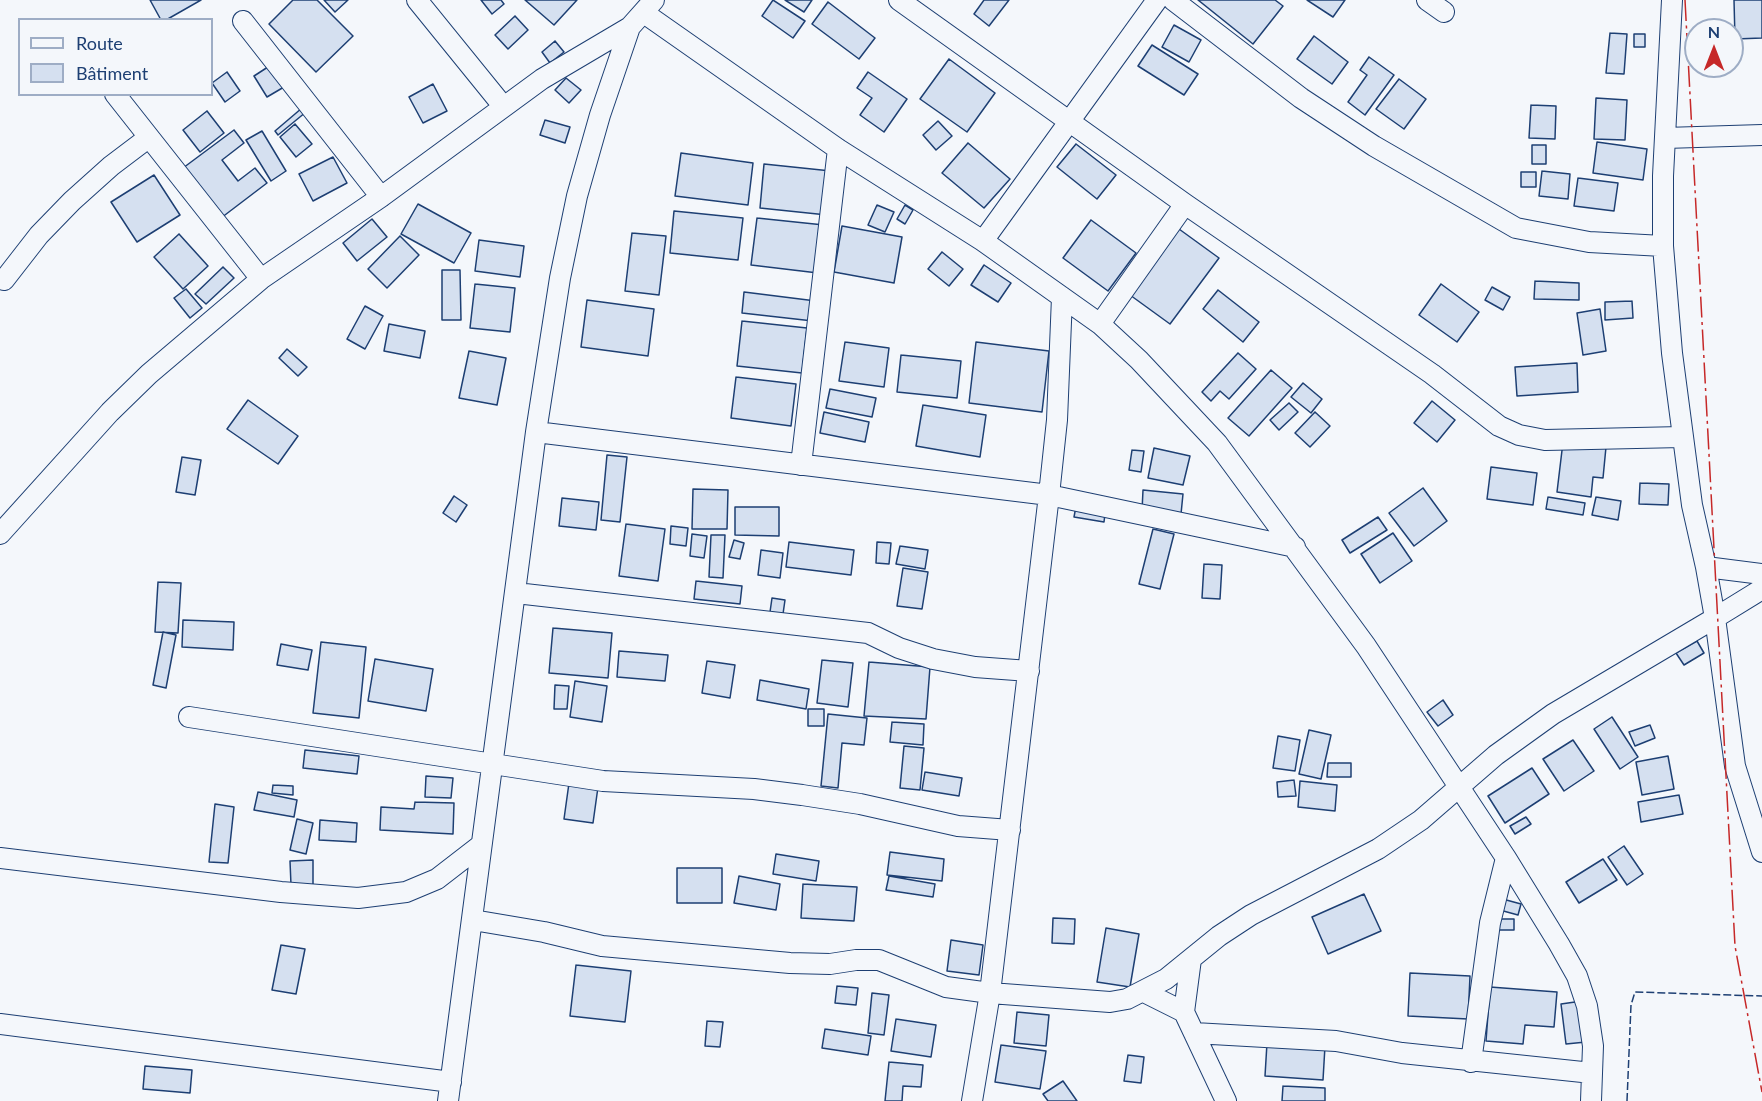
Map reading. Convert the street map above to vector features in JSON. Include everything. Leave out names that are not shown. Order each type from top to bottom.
[{"type":"street","points":[[417,0],[503,106]]},
{"type":"street","points":[[899,0],[1185,204],[1432,374],[1499,426],[1519,435],[1545,440],[1682,438]]},
{"type":"street","points":[[983,241],[1157,0]]},
{"type":"street","points":[[1173,0],[1328,116],[1374,146],[1516,228],[1589,243],[1663,246]]},
{"type":"street","points":[[1427,0],[1444,12]]},
{"type":"street","points":[[1672,0],[1665,138],[1663,246],[1682,438],[1692,504],[1707,567],[1735,766],[1762,852]]},
{"type":"street","points":[[0,534],[110,412],[149,374],[261,279],[381,197],[542,79],[630,27],[649,6],[838,149],[983,241],[1100,324],[1139,360],[1217,443],[1365,646],[1506,858],[1577,976],[1587,1006],[1593,1046],[1592,1101]]},
{"type":"street","points":[[243,21],[381,197]]},
{"type":"street","points":[[0,1024],[450,1092],[536,432],[577,196],[600,115],[630,27]]},
{"type":"street","points":[[116,96],[261,279]]},
{"type":"street","points":[[1665,138],[1762,135]]},
{"type":"street","points":[[4,280],[39,235],[72,201],[111,166],[148,138]]},
{"type":"street","points":[[801,465],[838,149]]},
{"type":"street","points":[[1100,324],[1185,204]]},
{"type":"street","points":[[972,1101],[990,993],[1049,495],[1057,420],[1062,297]]},
{"type":"street","points":[[536,432],[1049,495],[1295,547]]},
{"type":"street","points":[[1707,567],[1762,574]]},
{"type":"street","points":[[473,920],[544,932],[602,946],[790,963],[830,964],[856,960],[879,960],[946,987],[990,993],[1110,1002],[1144,992],[1251,915],[1378,849],[1421,820],[1496,755],[1553,714],[1762,590]]},
{"type":"street","points":[[516,593],[868,633],[899,648],[933,659],[975,667],[1029,671]]},
{"type":"street","points":[[189,717],[492,762],[603,781],[754,789],[860,804],[958,826],[1010,830]]},
{"type":"street","points":[[0,858],[281,892],[358,898],[406,892],[437,879],[481,845]]},
{"type":"street","points":[[1471,1062],[1490,923],[1506,858]]},
{"type":"street","points":[[1191,959],[1184,1012],[1226,1101]]},
{"type":"street","points":[[1144,992],[1184,1012]]},
{"type":"street","points":[[1194,1033],[1336,1041],[1471,1062],[1592,1073]]},
{"type":"building","points":[[150,0],[201,0],[170,18],[160,18]]},
{"type":"building","points":[[293,0],[317,0],[353,36],[316,72],[269,24]]},
{"type":"building","points":[[324,0],[348,0],[335,12]]},
{"type":"building","points":[[481,0],[501,0],[504,4],[492,14]]},
{"type":"building","points":[[525,0],[577,0],[554,25]]},
{"type":"building","points":[[773,0],[805,21],[793,38],[762,16]]},
{"type":"building","points":[[785,0],[812,0],[804,12]]},
{"type":"building","points":[[984,0],[1009,0],[989,26],[974,14]]},
{"type":"building","points":[[1198,0],[1275,0],[1283,6],[1253,44]]},
{"type":"building","points":[[1307,0],[1345,0],[1333,17]]},
{"type":"building","points":[[1734,0],[1762,0],[1762,38],[1744,39],[1744,18],[1734,18]]},
{"type":"building","points":[[828,2],[875,38],[859,59],[812,24]]},
{"type":"building","points":[[515,16],[528,30],[508,49],[495,35]]},
{"type":"building","points":[[1174,25],[1201,40],[1189,62],[1162,47]]},
{"type":"building","points":[[1610,33],[1627,34],[1624,74],[1606,73]]},
{"type":"building","points":[[1634,34],[1645,34],[1645,47],[1634,47]]},
{"type":"building","points":[[1314,36],[1348,62],[1332,84],[1297,59]]},
{"type":"building","points":[[555,41],[564,52],[550,63],[542,52]]},
{"type":"building","points":[[1152,45],[1198,74],[1184,95],[1138,66]]},
{"type":"building","points":[[1369,57],[1394,75],[1365,115],[1348,102],[1367,75],[1360,70]]},
{"type":"building","points":[[949,59],[995,93],[967,132],[920,99]]},
{"type":"building","points":[[271,65],[284,87],[267,97],[254,76]]},
{"type":"building","points":[[227,72],[240,91],[225,102],[213,82]]},
{"type":"building","points":[[868,72],[907,99],[884,132],[860,115],[872,98],[857,88]]},
{"type":"building","points":[[566,78],[581,90],[569,103],[555,90]]},
{"type":"building","points":[[1399,79],[1426,99],[1404,129],[1376,109]]},
{"type":"building","points":[[433,84],[447,111],[423,123],[409,97]]},
{"type":"building","points":[[1596,98],[1627,100],[1625,140],[1594,139]]},
{"type":"building","points":[[1531,105],[1556,106],[1555,139],[1529,138]]},
{"type":"building","points":[[302,108],[306,112],[278,135],[275,131]]},
{"type":"building","points":[[207,111],[224,133],[200,152],[183,130]]},
{"type":"building","points":[[545,120],[570,127],[565,143],[540,135]]},
{"type":"building","points":[[938,121],[952,136],[936,150],[923,135]]},
{"type":"building","points":[[295,124],[312,144],[296,157],[280,137]]},
{"type":"building","points":[[234,130],[244,143],[222,160],[238,181],[255,168],[267,183],[221,218],[183,168]]},
{"type":"building","points":[[262,131],[286,171],[271,181],[246,140]]},
{"type":"building","points":[[1597,142],[1647,149],[1643,180],[1593,173]]},
{"type":"building","points":[[968,143],[1010,179],[984,208],[942,173]]},
{"type":"building","points":[[1076,144],[1116,175],[1097,199],[1057,167]]},
{"type":"building","points":[[1532,145],[1546,145],[1546,164],[1532,164]]},
{"type":"building","points":[[681,153],[753,163],[748,205],[675,196]]},
{"type":"building","points":[[333,157],[347,183],[313,201],[299,174]]},
{"type":"building","points":[[764,164],[831,171],[827,215],[760,208]]},
{"type":"building","points":[[1542,171],[1570,174],[1568,199],[1539,196]]},
{"type":"building","points":[[1521,172],[1536,172],[1536,187],[1521,187]]},
{"type":"building","points":[[154,175],[180,215],[137,242],[111,202]]},
{"type":"building","points":[[1578,178],[1618,183],[1614,211],[1574,206]]},
{"type":"building","points":[[418,204],[471,233],[454,263],[401,234]]},
{"type":"building","points":[[877,205],[894,212],[885,232],[868,225]]},
{"type":"building","points":[[905,205],[913,210],[905,224],[897,219]]},
{"type":"building","points":[[674,211],[743,218],[738,260],[670,253]]},
{"type":"building","points":[[757,218],[824,225],[818,273],[751,265]]},
{"type":"building","points":[[372,219],[387,237],[357,261],[343,243]]},
{"type":"building","points":[[1091,220],[1136,253],[1108,291],[1063,258]]},
{"type":"building","points":[[842,226],[902,237],[894,283],[834,272]]},
{"type":"building","points":[[1179,229],[1219,258],[1170,324],[1130,295]]},
{"type":"building","points":[[632,233],[666,236],[659,295],[625,291]]},
{"type":"building","points":[[179,234],[208,266],[183,289],[154,257]]},
{"type":"building","points":[[400,236],[419,255],[387,288],[368,269]]},
{"type":"building","points":[[479,240],[524,246],[520,277],[475,271]]},
{"type":"building","points":[[942,252],[963,269],[949,286],[928,269]]},
{"type":"building","points":[[984,265],[1011,283],[998,302],[971,285]]},
{"type":"building","points":[[223,267],[234,278],[206,304],[195,294]]},
{"type":"building","points":[[442,270],[460,270],[461,320],[442,320]]},
{"type":"building","points":[[1535,281],[1579,283],[1579,300],[1534,299]]},
{"type":"building","points":[[475,284],[515,288],[510,332],[470,328]]},
{"type":"building","points":[[1441,284],[1479,312],[1457,342],[1419,315]]},
{"type":"building","points":[[1492,287],[1510,297],[1503,310],[1485,300]]},
{"type":"building","points":[[186,289],[202,308],[190,318],[174,298]]},
{"type":"building","points":[[1218,290],[1259,322],[1243,342],[1203,309]]},
{"type":"building","points":[[744,292],[816,301],[813,321],[742,313]]},
{"type":"building","points":[[587,300],[654,309],[648,356],[581,347]]},
{"type":"building","points":[[1632,301],[1633,318],[1605,320],[1605,302]]},
{"type":"building","points":[[365,306],[383,316],[365,349],[347,339]]},
{"type":"building","points":[[1600,309],[1606,351],[1583,355],[1577,313]]},
{"type":"building","points":[[742,321],[807,328],[802,373],[737,366]]},
{"type":"building","points":[[389,324],[425,331],[420,358],[384,351]]},
{"type":"building","points":[[845,342],[889,348],[884,387],[839,381]]},
{"type":"building","points":[[976,342],[1049,351],[1042,412],[969,403]]},
{"type":"building","points":[[287,349],[307,367],[298,376],[279,358]]},
{"type":"building","points":[[469,351],[506,358],[497,405],[459,398]]},
{"type":"building","points":[[1238,353],[1256,369],[1229,399],[1220,391],[1211,401],[1202,392]]},
{"type":"building","points":[[901,355],[961,361],[957,398],[897,392]]},
{"type":"building","points":[[1577,363],[1578,392],[1517,396],[1515,367]]},
{"type":"building","points":[[1271,370],[1292,388],[1249,436],[1228,418]]},
{"type":"building","points":[[736,377],[796,384],[791,426],[731,418]]},
{"type":"building","points":[[1303,383],[1322,399],[1311,413],[1291,397]]},
{"type":"building","points":[[830,389],[876,398],[872,417],[826,408]]},
{"type":"building","points":[[248,400],[298,436],[278,464],[227,429]]},
{"type":"building","points":[[1432,401],[1455,420],[1437,442],[1414,423]]},
{"type":"building","points":[[1289,403],[1298,412],[1279,430],[1270,420]]},
{"type":"building","points":[[923,405],[986,415],[980,457],[916,446]]},
{"type":"building","points":[[824,412],[869,422],[865,442],[820,433]]},
{"type":"building","points":[[1315,412],[1330,426],[1310,447],[1295,433]]},
{"type":"building","points":[[1563,442],[1606,447],[1603,478],[1593,477],[1591,497],[1557,492]]},
{"type":"building","points":[[1154,448],[1190,456],[1183,485],[1148,478]]},
{"type":"building","points":[[1132,450],[1144,451],[1141,472],[1129,470]]},
{"type":"building","points":[[607,455],[627,457],[620,522],[601,520]]},
{"type":"building","points":[[182,457],[201,460],[195,495],[176,492]]},
{"type":"building","points":[[1491,467],[1537,473],[1533,505],[1487,499]]},
{"type":"building","points":[[1640,483],[1669,484],[1668,505],[1639,504]]},
{"type":"building","points":[[1423,488],[1447,521],[1414,546],[1389,513]]},
{"type":"building","points":[[693,489],[728,490],[727,529],[692,529]]},
{"type":"building","points":[[1143,490],[1183,494],[1181,514],[1142,511]]},
{"type":"building","points":[[454,496],[467,505],[456,522],[443,513]]},
{"type":"building","points":[[1548,497],[1585,503],[1583,515],[1546,509]]},
{"type":"building","points":[[1596,497],[1621,501],[1618,520],[1592,515]]},
{"type":"building","points":[[562,498],[599,502],[596,530],[559,526]]},
{"type":"building","points":[[1077,501],[1106,506],[1104,522],[1074,517]]},
{"type":"building","points":[[735,507],[779,507],[779,536],[735,535]]},
{"type":"building","points":[[1378,517],[1387,530],[1350,553],[1342,540]]},
{"type":"building","points":[[626,524],[665,529],[658,581],[619,576]]},
{"type":"building","points":[[671,526],[688,528],[686,546],[670,544]]},
{"type":"building","points":[[1153,529],[1174,534],[1160,589],[1139,584]]},
{"type":"building","points":[[1393,533],[1412,561],[1380,583],[1361,554]]},
{"type":"building","points":[[692,534],[707,536],[704,558],[690,556]]},
{"type":"building","points":[[711,535],[725,535],[723,578],[709,577]]},
{"type":"building","points":[[734,540],[744,543],[740,559],[729,557]]},
{"type":"building","points":[[789,542],[854,550],[851,575],[786,567]]},
{"type":"building","points":[[877,542],[891,543],[889,564],[876,563]]},
{"type":"building","points":[[900,546],[928,550],[925,569],[896,564]]},
{"type":"building","points":[[761,550],[783,553],[780,578],[758,575]]},
{"type":"building","points":[[1204,564],[1222,565],[1220,599],[1202,598]]},
{"type":"building","points":[[903,568],[928,572],[922,609],[897,606]]},
{"type":"building","points":[[696,581],[742,586],[740,604],[694,599]]},
{"type":"building","points":[[158,582],[181,583],[178,633],[155,632]]},
{"type":"building","points":[[772,598],[785,600],[783,614],[770,612]]},
{"type":"building","points":[[183,620],[234,622],[233,650],[182,647]]},
{"type":"building","points":[[553,628],[612,633],[608,678],[549,673]]},
{"type":"building","points":[[163,632],[176,635],[166,688],[153,685]]},
{"type":"building","points":[[1697,641],[1704,653],[1684,665],[1676,653]]},
{"type":"building","points":[[321,642],[366,647],[359,718],[313,713]]},
{"type":"building","points":[[281,644],[312,650],[308,670],[277,665]]},
{"type":"building","points":[[619,651],[668,655],[665,681],[617,677]]},
{"type":"building","points":[[375,659],[433,669],[426,711],[368,701]]},
{"type":"building","points":[[822,660],[853,663],[848,707],[817,703]]},
{"type":"building","points":[[707,661],[735,665],[730,698],[702,693]]},
{"type":"building","points":[[869,662],[930,667],[926,719],[864,716]]},
{"type":"building","points":[[760,680],[809,689],[806,709],[757,700]]},
{"type":"building","points":[[575,681],[607,686],[602,722],[570,717]]},
{"type":"building","points":[[555,685],[569,686],[567,709],[554,709]]},
{"type":"building","points":[[1443,700],[1453,715],[1438,726],[1427,712]]},
{"type":"building","points":[[808,709],[824,709],[824,726],[808,726]]},
{"type":"building","points":[[828,714],[867,718],[864,745],[842,743],[838,788],[821,786]]},
{"type":"building","points":[[1612,717],[1638,757],[1620,769],[1594,729]]},
{"type":"building","points":[[892,722],[924,724],[923,745],[890,742]]},
{"type":"building","points":[[1650,725],[1655,738],[1635,746],[1629,732]]},
{"type":"building","points":[[1309,730],[1331,735],[1321,779],[1299,774]]},
{"type":"building","points":[[1278,736],[1300,740],[1295,771],[1273,768]]},
{"type":"building","points":[[1573,740],[1594,771],[1564,791],[1543,759]]},
{"type":"building","points":[[904,746],[924,748],[920,790],[900,788]]},
{"type":"building","points":[[305,750],[359,756],[357,774],[303,768]]},
{"type":"building","points":[[1668,756],[1674,789],[1642,795],[1636,762]]},
{"type":"building","points":[[1328,763],[1351,763],[1351,777],[1327,777]]},
{"type":"building","points":[[1532,768],[1549,794],[1505,823],[1488,796]]},
{"type":"building","points":[[925,772],[962,778],[959,796],[922,790]]},
{"type":"building","points":[[426,776],[453,778],[451,798],[425,797]]},
{"type":"building","points":[[1294,780],[1296,796],[1278,797],[1277,782]]},
{"type":"building","points":[[1300,781],[1337,785],[1335,811],[1298,807]]},
{"type":"building","points":[[569,783],[598,787],[593,823],[564,819]]},
{"type":"building","points":[[273,785],[293,786],[293,795],[272,793]]},
{"type":"building","points":[[258,792],[297,800],[294,817],[254,810]]},
{"type":"building","points":[[1679,795],[1683,814],[1641,822],[1638,802]]},
{"type":"building","points":[[415,802],[454,803],[453,834],[380,830],[381,807],[414,809]]},
{"type":"building","points":[[215,804],[234,807],[228,863],[209,862]]},
{"type":"building","points":[[1526,817],[1531,824],[1515,834],[1510,826]]},
{"type":"building","points":[[297,819],[313,823],[306,854],[290,850]]},
{"type":"building","points":[[320,820],[357,823],[356,842],[319,840]]},
{"type":"building","points":[[1624,846],[1643,874],[1627,885],[1608,857]]},
{"type":"building","points":[[890,852],[944,859],[942,881],[887,875]]},
{"type":"building","points":[[776,854],[819,861],[816,881],[773,874]]},
{"type":"building","points":[[1603,859],[1617,880],[1579,903],[1566,882]]},
{"type":"building","points":[[313,860],[313,885],[291,885],[290,861]]},
{"type":"building","points":[[677,868],[722,868],[722,903],[677,903]]},
{"type":"building","points":[[739,876],[780,884],[776,910],[734,903]]},
{"type":"building","points":[[889,876],[935,884],[933,897],[886,890]]},
{"type":"building","points":[[803,884],[857,887],[854,921],[801,918]]},
{"type":"building","points":[[1364,894],[1381,931],[1328,954],[1312,917]]},
{"type":"building","points":[[1499,898],[1521,904],[1518,915],[1496,909]]},
{"type":"building","points":[[1053,918],[1075,919],[1074,944],[1052,943]]},
{"type":"building","points":[[1497,919],[1514,919],[1514,930],[1497,930]]},
{"type":"building","points":[[1106,928],[1139,934],[1130,987],[1097,982]]},
{"type":"building","points":[[951,940],[983,945],[979,975],[947,971]]},
{"type":"building","points":[[281,945],[305,949],[296,994],[272,990]]},
{"type":"building","points":[[576,965],[631,971],[625,1022],[570,1016]]},
{"type":"building","points":[[1410,973],[1470,976],[1468,1019],[1408,1016]]},
{"type":"building","points":[[837,986],[858,988],[856,1005],[835,1003]]},
{"type":"building","points":[[1490,987],[1557,992],[1554,1027],[1525,1025],[1523,1044],[1486,1041]]},
{"type":"building","points":[[872,993],[889,995],[884,1035],[868,1033]]},
{"type":"building","points":[[1582,1001],[1586,1042],[1566,1044],[1561,1004]]},
{"type":"building","points":[[1017,1012],[1049,1015],[1046,1046],[1014,1043]]},
{"type":"building","points":[[896,1019],[936,1025],[931,1057],[891,1051]]},
{"type":"building","points":[[707,1021],[723,1022],[720,1047],[705,1046]]},
{"type":"building","points":[[825,1029],[871,1036],[868,1055],[822,1048]]},
{"type":"building","points":[[1267,1043],[1325,1046],[1323,1080],[1265,1076]]},
{"type":"building","points":[[1001,1045],[1046,1051],[1040,1089],[995,1082]]},
{"type":"building","points":[[1128,1055],[1144,1057],[1141,1083],[1124,1081]]},
{"type":"building","points":[[889,1062],[923,1065],[921,1087],[903,1086],[902,1101],[885,1101]]},
{"type":"building","points":[[145,1066],[192,1070],[190,1093],[143,1089]]},
{"type":"building","points":[[1063,1081],[1077,1101],[1048,1101],[1043,1094]]},
{"type":"building","points":[[1283,1086],[1325,1088],[1325,1101],[1282,1101]]},
{"type":"fence","points":[[1627,1101],[1631,1005],[1635,992],[1762,996]]},
{"type":"power","points":[[1685,0],[1735,946],[1762,1092]]}]
